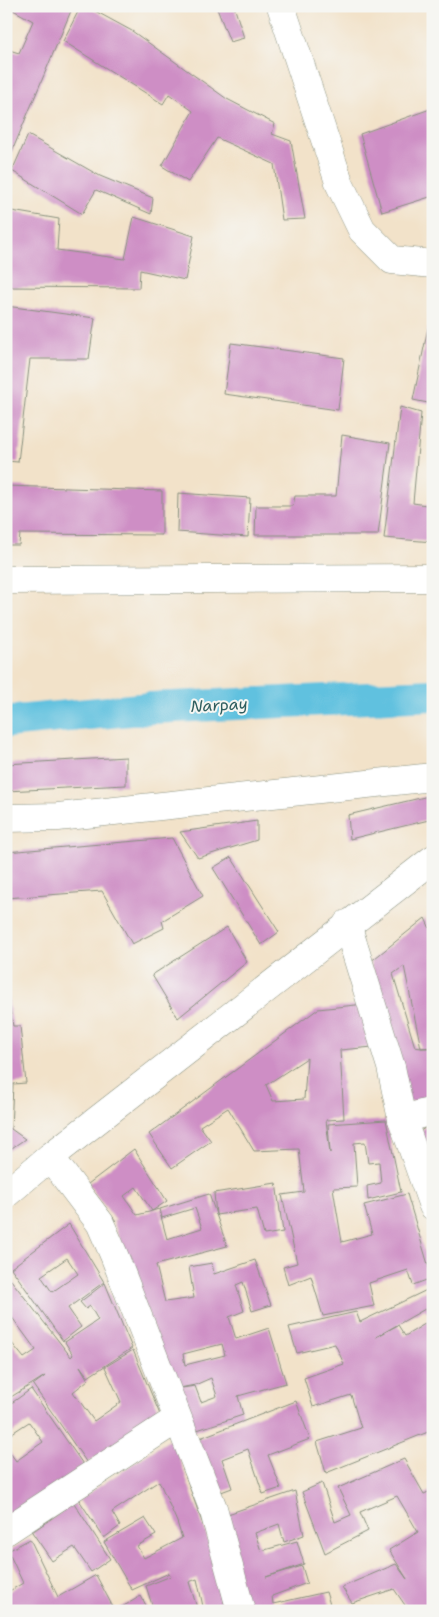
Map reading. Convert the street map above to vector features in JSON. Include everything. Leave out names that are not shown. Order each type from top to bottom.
[{"type":"street","points":[[281,6],[340,186],[362,230],[392,260],[433,264]]},
{"type":"street","points":[[6,580],[433,578]]},
{"type":"street","points":[[6,818],[58,817],[433,777]]},
{"type":"street","points":[[6,1194],[50,1157],[347,924],[433,859]]},
{"type":"street","points":[[347,924],[391,1067],[402,1119],[433,1206]]},
{"type":"street","points":[[402,1119],[433,1111]]},
{"type":"street","points":[[50,1157],[100,1223],[213,1508],[241,1611]]},
{"type":"street","points":[[6,1531],[177,1419]]},
{"type":"building","points":[[6,6],[73,6],[10,156],[6,154],[6,49],[19,53],[33,21]]},
{"type":"building","points":[[81,6],[86,6],[132,31],[227,99],[275,124],[272,134],[291,141],[305,219],[282,220],[274,164],[217,138],[188,182],[162,166],[193,111],[169,94],[163,104],[63,41]]},
{"type":"building","points":[[216,6],[234,6],[244,38],[230,42]]},
{"type":"building","points":[[433,108],[433,196],[382,212],[360,134]]},
{"type":"building","points":[[28,135],[100,176],[153,198],[151,214],[96,190],[82,214],[12,171]]},
{"type":"building","points":[[6,210],[59,219],[57,250],[125,259],[134,217],[194,236],[185,280],[140,270],[139,288],[6,287]]},
{"type":"building","points":[[6,306],[95,318],[89,359],[30,359],[18,462],[6,461]]},
{"type":"building","points":[[428,328],[433,329],[433,404],[413,400]]},
{"type":"building","points":[[231,343],[344,358],[338,410],[224,394]]},
{"type":"building","points":[[400,407],[421,413],[413,503],[433,506],[433,542],[384,538]]},
{"type":"building","points":[[342,435],[390,443],[378,535],[255,535],[256,506],[293,506],[295,496],[336,496]]},
{"type":"building","points":[[6,486],[162,491],[162,535],[20,534],[19,545],[6,545]]},
{"type":"building","points":[[178,493],[250,498],[248,537],[177,532]]},
{"type":"building","points":[[126,757],[126,785],[6,791],[6,764]]},
{"type":"building","points":[[433,795],[433,819],[350,839],[348,815]]},
{"type":"building","points":[[257,821],[257,840],[198,858],[180,832]]},
{"type":"building","points":[[172,838],[203,896],[162,921],[164,928],[132,944],[102,891],[6,898],[6,852]]},
{"type":"building","points":[[231,857],[279,932],[261,945],[213,868]]},
{"type":"building","points":[[425,918],[433,935],[433,1047],[421,1048],[432,1048],[431,1083],[433,1083],[433,1102],[406,1102],[370,962]],"holes":[[[404,966],[421,1048],[415,1047],[393,974]]]},
{"type":"building","points":[[227,927],[247,962],[178,1018],[152,975]]},
{"type":"building","points":[[6,988],[13,1026],[20,1026],[26,1083],[13,1084],[11,1129],[25,1139],[6,1152]]},
{"type":"building","points":[[365,1004],[373,1047],[340,1050],[344,1119],[326,1120],[330,1153],[328,1124],[386,1120],[401,1192],[368,1200],[367,1186],[381,1183],[379,1162],[368,1163],[365,1142],[354,1143],[357,1187],[333,1188],[342,1242],[372,1234],[364,1205],[407,1194],[432,1278],[413,1285],[408,1270],[369,1283],[374,1306],[323,1316],[311,1276],[288,1285],[283,1267],[297,1263],[282,1195],[304,1192],[299,1149],[254,1151],[228,1108],[200,1126],[211,1141],[172,1168],[149,1134],[318,1009]],"holes":[[[307,1058],[304,1099],[273,1101],[266,1085]]]},
{"type":"building","points":[[433,1123],[433,1161],[420,1131]]},
{"type":"building","points":[[134,1149],[167,1201],[152,1211],[159,1209],[167,1239],[202,1228],[195,1208],[162,1218],[160,1209],[209,1194],[227,1246],[156,1265],[165,1302],[194,1298],[189,1267],[212,1263],[214,1274],[255,1260],[271,1305],[252,1311],[243,1282],[236,1285],[244,1311],[229,1317],[236,1339],[269,1328],[286,1383],[238,1396],[243,1415],[191,1432],[175,1389],[113,1221],[116,1221],[88,1184]],"holes":[[[136,1187],[152,1211],[137,1215],[124,1196]],[[222,1344],[225,1355],[185,1365],[183,1354]],[[211,1378],[217,1396],[201,1402],[195,1386],[175,1389],[195,1385]]]},
{"type":"building","points":[[276,1183],[283,1232],[264,1235],[257,1209],[216,1215],[214,1193]]},
{"type":"building","points":[[69,1224],[104,1282],[68,1308],[81,1327],[63,1341],[11,1268]],"holes":[[[67,1258],[78,1274],[52,1292],[41,1276]]]},
{"type":"building","points":[[11,1280],[71,1357],[73,1355],[65,1342],[98,1320],[90,1306],[86,1309],[80,1302],[105,1283],[132,1348],[88,1377],[80,1366],[88,1380],[73,1392],[94,1421],[121,1402],[105,1367],[133,1350],[161,1417],[87,1463],[33,1385],[45,1376],[6,1400],[6,1336],[24,1358],[36,1350],[11,1316],[6,1320],[6,1284]]},
{"type":"building","points":[[433,1287],[433,1319],[433,1371],[430,1372],[433,1381],[433,1430],[326,1473],[317,1442],[361,1428],[351,1395],[313,1407],[304,1378],[344,1364],[335,1344],[297,1353],[289,1327],[356,1312],[360,1322]],"holes":[[[425,1309],[433,1319],[405,1336],[398,1325],[376,1337]]]},
{"type":"building","points":[[31,1389],[85,1467],[6,1521],[6,1447],[16,1461],[43,1442],[29,1422],[6,1437],[6,1407]]},
{"type":"building","points":[[296,1401],[310,1439],[268,1455],[281,1488],[263,1494],[248,1449],[222,1459],[232,1488],[213,1495],[195,1440]]},
{"type":"building","points":[[172,1438],[213,1553],[226,1611],[204,1611],[197,1579],[189,1582],[198,1611],[154,1611],[146,1586],[171,1576],[169,1573],[132,1590],[104,1542],[145,1518],[156,1535],[137,1546],[144,1558],[182,1538],[159,1481],[112,1512],[120,1526],[104,1538],[79,1500]]},
{"type":"building","points":[[404,1459],[424,1494],[433,1490],[433,1611],[409,1611],[394,1589],[352,1603],[342,1587],[396,1564],[407,1579],[389,1550],[418,1532],[397,1496],[360,1512],[368,1531],[325,1553],[302,1492],[322,1483],[335,1522],[351,1515],[338,1488]]},
{"type":"building","points":[[295,1491],[304,1535],[284,1542],[279,1524],[255,1533],[261,1551],[297,1541],[304,1564],[266,1577],[302,1566],[307,1583],[272,1596],[273,1604],[326,1592],[332,1611],[243,1611],[219,1517]]},
{"type":"building","points":[[74,1503],[110,1559],[91,1572],[74,1547],[52,1561],[32,1532]]},
{"type":"building","points":[[30,1539],[58,1597],[96,1575],[115,1611],[6,1611],[6,1593],[23,1583],[8,1551]]},
{"type":"building","points":[[141,1596],[149,1611],[115,1611]]},
{"type":"waterway","name":"Narpay","points":[[6,722],[151,708],[433,695]]}]
